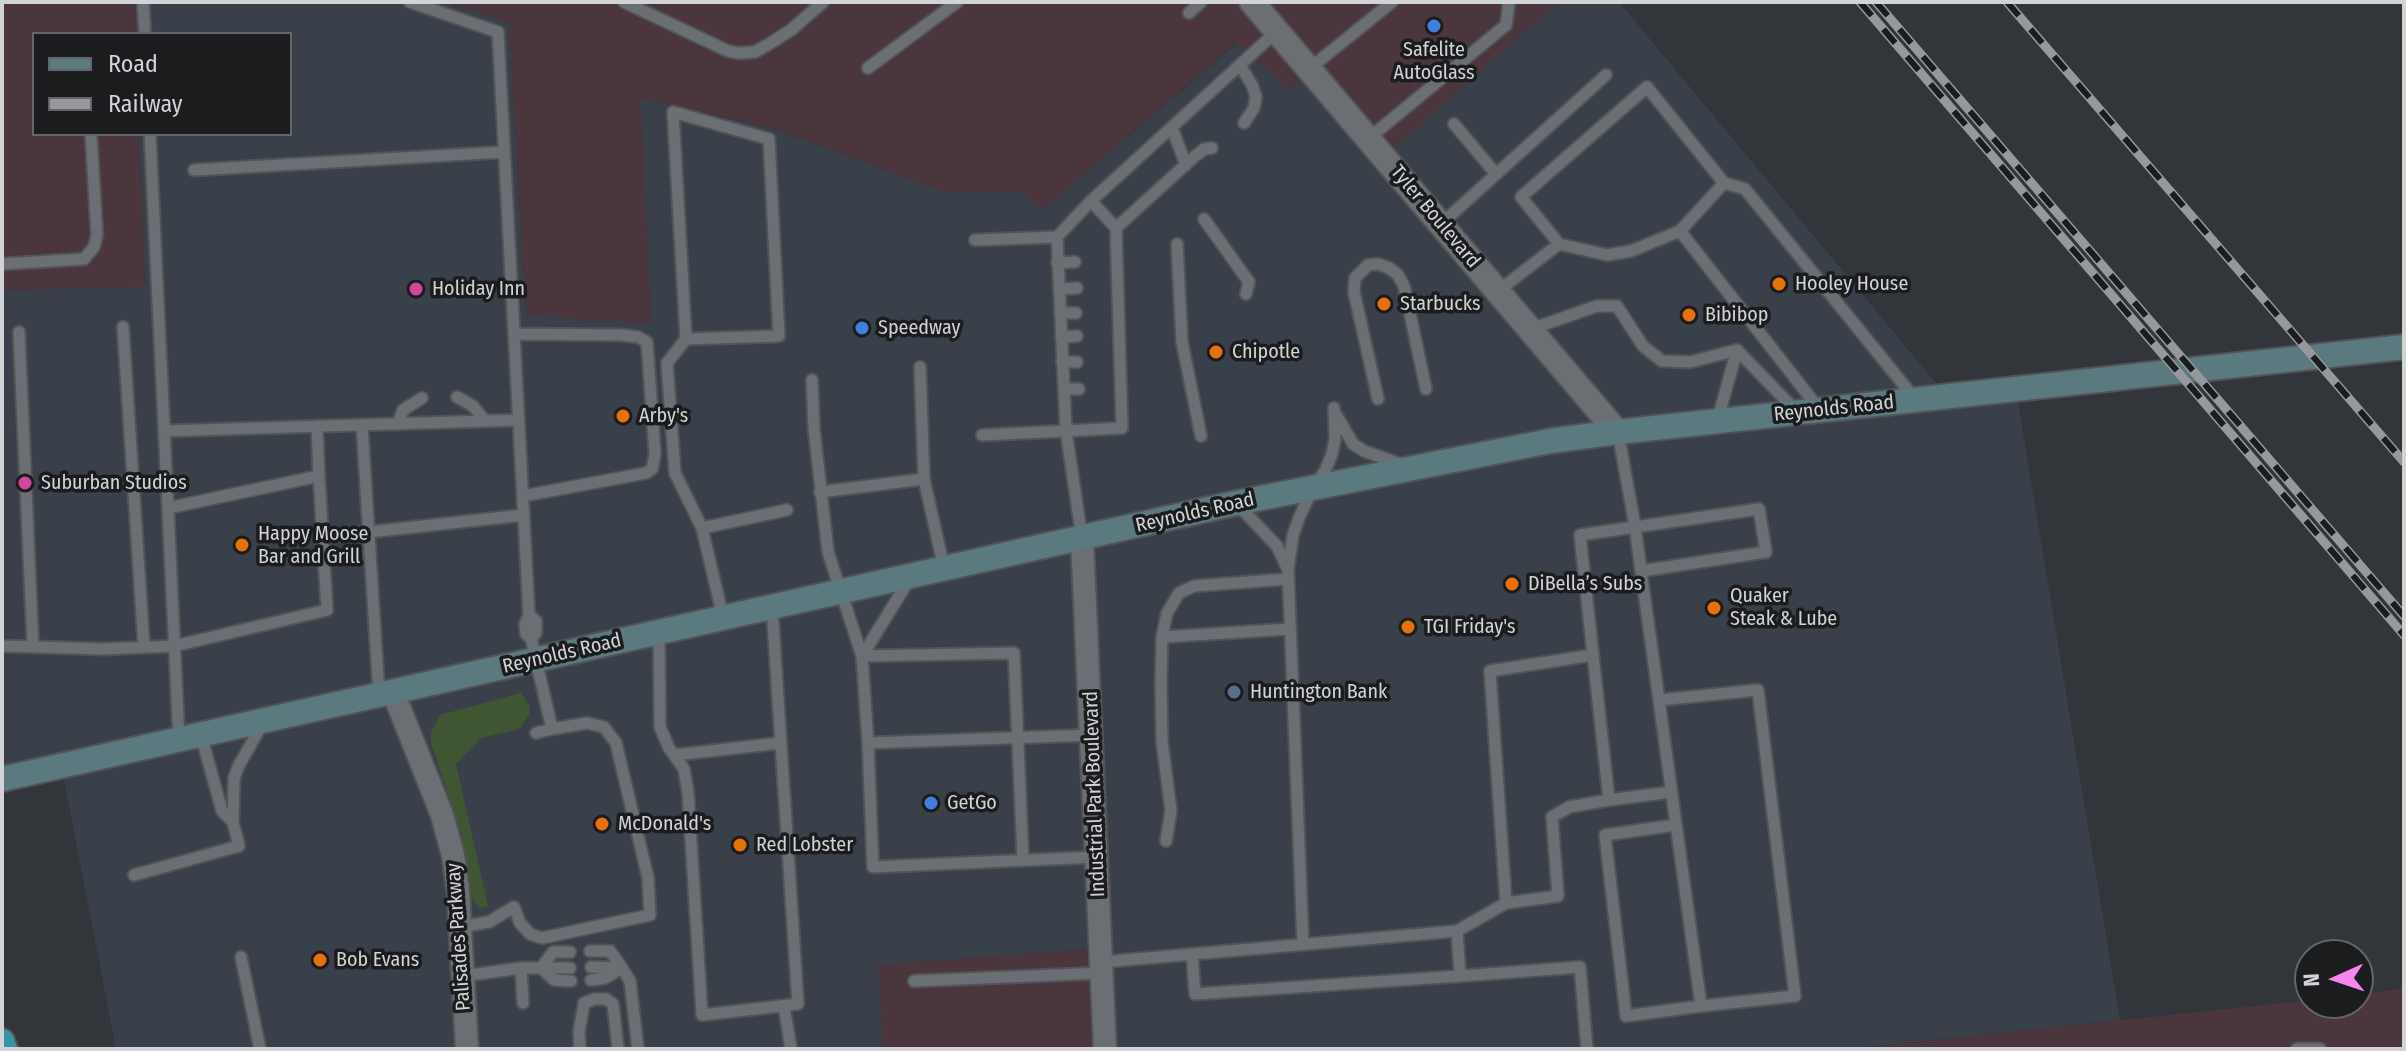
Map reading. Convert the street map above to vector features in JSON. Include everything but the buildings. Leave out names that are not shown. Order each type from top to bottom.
[{"type":"highway","points":[[2,1041],[5,1049]]},
{"type":"main road","name":"Reynolds Road","points":[[2,779],[386,693],[533,649],[659,632],[1236,503],[1411,468],[1617,432],[2404,347]]},
{"type":"street","name":"Tyler Boulevard","points":[[1252,2],[1617,432]]},
{"type":"street","name":"Industrial Park Boulevard","points":[[1082,539],[1105,1049]]},
{"type":"street","name":"Palisades Parkway","points":[[386,693],[442,815],[453,855],[467,1049]]},
{"type":"lane","points":[[143,2],[145,32]]},
{"type":"lane","points":[[410,2],[498,32],[529,615],[536,621],[533,649],[552,729]]},
{"type":"lane","points":[[624,2],[738,53],[755,52],[769,44],[791,30],[823,2]]},
{"type":"lane","points":[[868,68],[957,2]]},
{"type":"lane","points":[[1189,13],[1201,2]]},
{"type":"lane","points":[[1309,69],[1392,2]]},
{"type":"lane","points":[[1368,139],[1506,25],[1509,2]]},
{"type":"lane","points":[[1082,539],[1066,431],[1057,237],[1091,201],[1277,31]]},
{"type":"lane","points":[[1240,65],[1256,97],[1254,108],[1244,123]]},
{"type":"lane","points":[[1441,224],[1606,75]]},
{"type":"lane","points":[[1724,183],[1680,231],[1631,251],[1607,255],[1559,244],[1521,197],[1647,87],[1724,183],[1745,189],[1916,400]]},
{"type":"lane","points":[[686,339],[779,336],[769,139],[673,112],[686,339],[667,363],[675,473],[702,528],[723,618]]},
{"type":"lane","points":[[1454,124],[1496,174]]},
{"type":"lane","points":[[1172,128],[1193,158]]},
{"type":"lane","points":[[2,264],[84,259],[94,247],[97,235],[91,136]]},
{"type":"lane","points":[[150,136],[174,646],[190,737],[222,811],[233,822]]},
{"type":"lane","points":[[1116,228],[1193,158],[1204,149],[1212,148]]},
{"type":"lane","points":[[194,170],[504,152]]},
{"type":"lane","points":[[982,435],[1122,428],[1121,388],[1115,361],[1113,287],[1117,261],[1116,228],[1091,201]]},
{"type":"lane","points":[[1204,219],[1249,282],[1246,294]]},
{"type":"lane","points":[[1680,231],[1809,412]]},
{"type":"lane","points":[[975,240],[1057,237]]},
{"type":"lane","points":[[1177,244],[1182,342],[1201,436]]},
{"type":"lane","points":[[1498,291],[1559,244]]},
{"type":"lane","points":[[1104,261],[1117,261]]},
{"type":"lane","points":[[1057,263],[1075,262]]},
{"type":"lane","points":[[1378,399],[1354,292],[1355,278],[1368,265],[1378,264],[1389,268],[1398,275],[1404,286],[1426,389]]},
{"type":"lane","points":[[1059,289],[1077,288]]},
{"type":"lane","points":[[1531,329],[1597,306],[1617,306],[1643,346],[1662,361],[1690,362],[1737,350]]},
{"type":"lane","points":[[1060,313],[1076,313]]},
{"type":"lane","points":[[123,327],[144,647]]},
{"type":"lane","points":[[19,332],[33,647]]},
{"type":"lane","points":[[514,334],[621,335],[638,337],[647,342],[655,454],[652,469],[646,473],[523,496]]},
{"type":"lane","points":[[1061,337],[1077,336]]},
{"type":"lane","points":[[1737,350],[1809,412]]},
{"type":"lane","points":[[1717,422],[1737,350]]},
{"type":"lane","points":[[1062,362],[1077,362]]},
{"type":"lane","points":[[920,367],[924,479],[944,568]]},
{"type":"lane","points":[[812,380],[814,429],[828,552],[862,656],[873,867],[1097,857]]},
{"type":"lane","points":[[1107,388],[1121,388]]},
{"type":"lane","points":[[1064,389],[1079,389]]},
{"type":"lane","points":[[457,397],[473,406],[485,421]]},
{"type":"lane","points":[[398,424],[403,410],[422,398]]},
{"type":"lane","points":[[1303,943],[1289,629],[1288,575],[1293,535],[1332,454],[1334,408],[1353,444],[1411,468]]},
{"type":"lane","points":[[164,431],[519,420]]},
{"type":"lane","points":[[362,425],[367,534],[386,693]]},
{"type":"lane","points":[[2,646],[174,646],[327,610],[317,426]]},
{"type":"lane","points":[[1617,432],[1635,526],[1701,1006]]},
{"type":"lane","points":[[168,508],[319,476]]},
{"type":"lane","points":[[820,492],[924,479]]},
{"type":"lane","points":[[1236,503],[1277,546],[1288,575]]},
{"type":"lane","points":[[1609,800],[1580,535],[1759,509],[1766,552],[1641,571]]},
{"type":"lane","points":[[702,528],[787,510]]},
{"type":"lane","points":[[323,537],[524,515]]},
{"type":"lane","points":[[1166,841],[1171,811],[1162,741],[1162,637],[1172,601],[1179,593],[1194,586],[1288,575]]},
{"type":"lane","points":[[862,656],[911,576]]},
{"type":"lane","points":[[659,632],[660,727],[684,769],[688,793],[702,1015],[798,1004],[772,607]]},
{"type":"lane","points":[[1162,637],[1289,629]]},
{"type":"lane","points":[[862,656],[1014,653],[1023,859]]},
{"type":"lane","points":[[1506,903],[1490,671],[1593,655]]},
{"type":"lane","points":[[1659,700],[1758,690],[1795,996],[1626,1016],[1605,835],[1676,825]]},
{"type":"lane","points":[[134,875],[239,846],[233,822],[234,778],[265,720]]},
{"type":"lane","points":[[460,927],[489,922],[514,907],[520,923],[530,934],[542,938],[650,915],[648,878],[616,743],[604,727],[587,723],[536,733]]},
{"type":"lane","points":[[868,743],[1092,735]]},
{"type":"lane","points":[[675,755],[780,743]]},
{"type":"lane","points":[[914,981],[1102,968],[1192,954],[1457,931],[1506,903],[1558,896],[1552,817],[1569,807],[1671,792]]},
{"type":"lane","points":[[1457,931],[1460,976]]},
{"type":"lane","points":[[590,951],[610,951],[630,981],[638,1049]]},
{"type":"lane","points":[[541,968],[553,952],[570,952]]},
{"type":"lane","points":[[1192,954],[1195,994],[1580,967],[1587,1049]]},
{"type":"lane","points":[[241,957],[260,1049]]},
{"type":"lane","points":[[521,968],[523,1003]]},
{"type":"lane","points":[[463,976],[521,968],[541,968],[554,980],[571,975]]},
{"type":"lane","points":[[591,974],[622,968]]},
{"type":"lane","points":[[580,1049],[579,1032],[584,1003],[595,999],[606,999],[613,1004],[618,1049]]},
{"type":"lane","points":[[784,1006],[791,1049]]},
{"type":"lane","points":[[2297,1049],[2320,1049]]},
{"type":"shaded area","points":[[2,2],[135,2],[136,32],[32,32],[32,136],[139,136],[145,287],[2,290]]},
{"type":"shaded area","points":[[135,2],[445,2],[509,23],[526,315],[651,323],[640,98],[778,130],[941,191],[1023,192],[1041,211],[1238,42],[1288,89],[1327,70],[1394,147],[1559,2],[1619,2],[1941,389],[1532,436],[2,772],[2,290],[145,286],[139,136],[292,136],[292,32],[136,32]]},
{"type":"shaded area","points":[[445,2],[1559,2],[1394,148],[1327,70],[1288,89],[1237,42],[1041,211],[1023,192],[941,191],[779,130],[641,98],[651,324],[526,315],[509,23]]},
{"type":"shaded area","points":[[2017,396],[2120,1020],[1851,1049],[1115,1049],[1092,545],[1402,479],[1595,443]]},
{"type":"shaded area","points":[[1076,548],[1087,949],[879,965],[883,1049],[116,1049],[63,775]]},
{"type":"shaded area","points":[[1087,949],[1092,1049],[883,1049],[878,965]]},
{"type":"shaded area","points":[[2404,989],[2404,1049],[1851,1049],[2294,1002],[2294,1019],[2374,1019],[2374,992]]},
{"type":"green space","points":[[521,693],[530,707],[521,727],[481,738],[456,764],[488,906],[481,908],[472,899],[462,836],[431,743],[431,733],[440,715]]},
{"type":"railway","points":[[1860,2],[2404,635]]},
{"type":"railway","points":[[1876,2],[2404,616]]},
{"type":"railway","points":[[2007,2],[2404,462]]},
{"type":"place","name":"Safelite AutoGlass","points":[[1434,26]]},
{"type":"place","name":"Hooley House","points":[[1779,284]]},
{"type":"place","name":"Holiday Inn","points":[[416,289]]},
{"type":"place","name":"Starbucks","points":[[1384,304]]},
{"type":"place","name":"Bibibop","points":[[1689,315]]},
{"type":"place","name":"Speedway","points":[[862,328]]},
{"type":"place","name":"Chipotle","points":[[1216,352]]},
{"type":"place","name":"Arby's","points":[[623,416]]},
{"type":"place","name":"Suburban Studios","points":[[25,483]]},
{"type":"place","name":"Happy Moose Bar and Grill","points":[[242,545]]},
{"type":"place","name":"DiBella’s Subs","points":[[1512,584]]},
{"type":"place","name":"Quaker Steak & Lube","points":[[1714,608]]},
{"type":"place","name":"TGI Friday's","points":[[1408,627]]},
{"type":"place","name":"Huntington Bank","points":[[1234,692]]},
{"type":"place","name":"GetGo","points":[[931,803]]},
{"type":"place","name":"McDonald's","points":[[602,824]]},
{"type":"place","name":"Red Lobster","points":[[740,845]]},
{"type":"place","name":"Bob Evans","points":[[320,960]]}]
